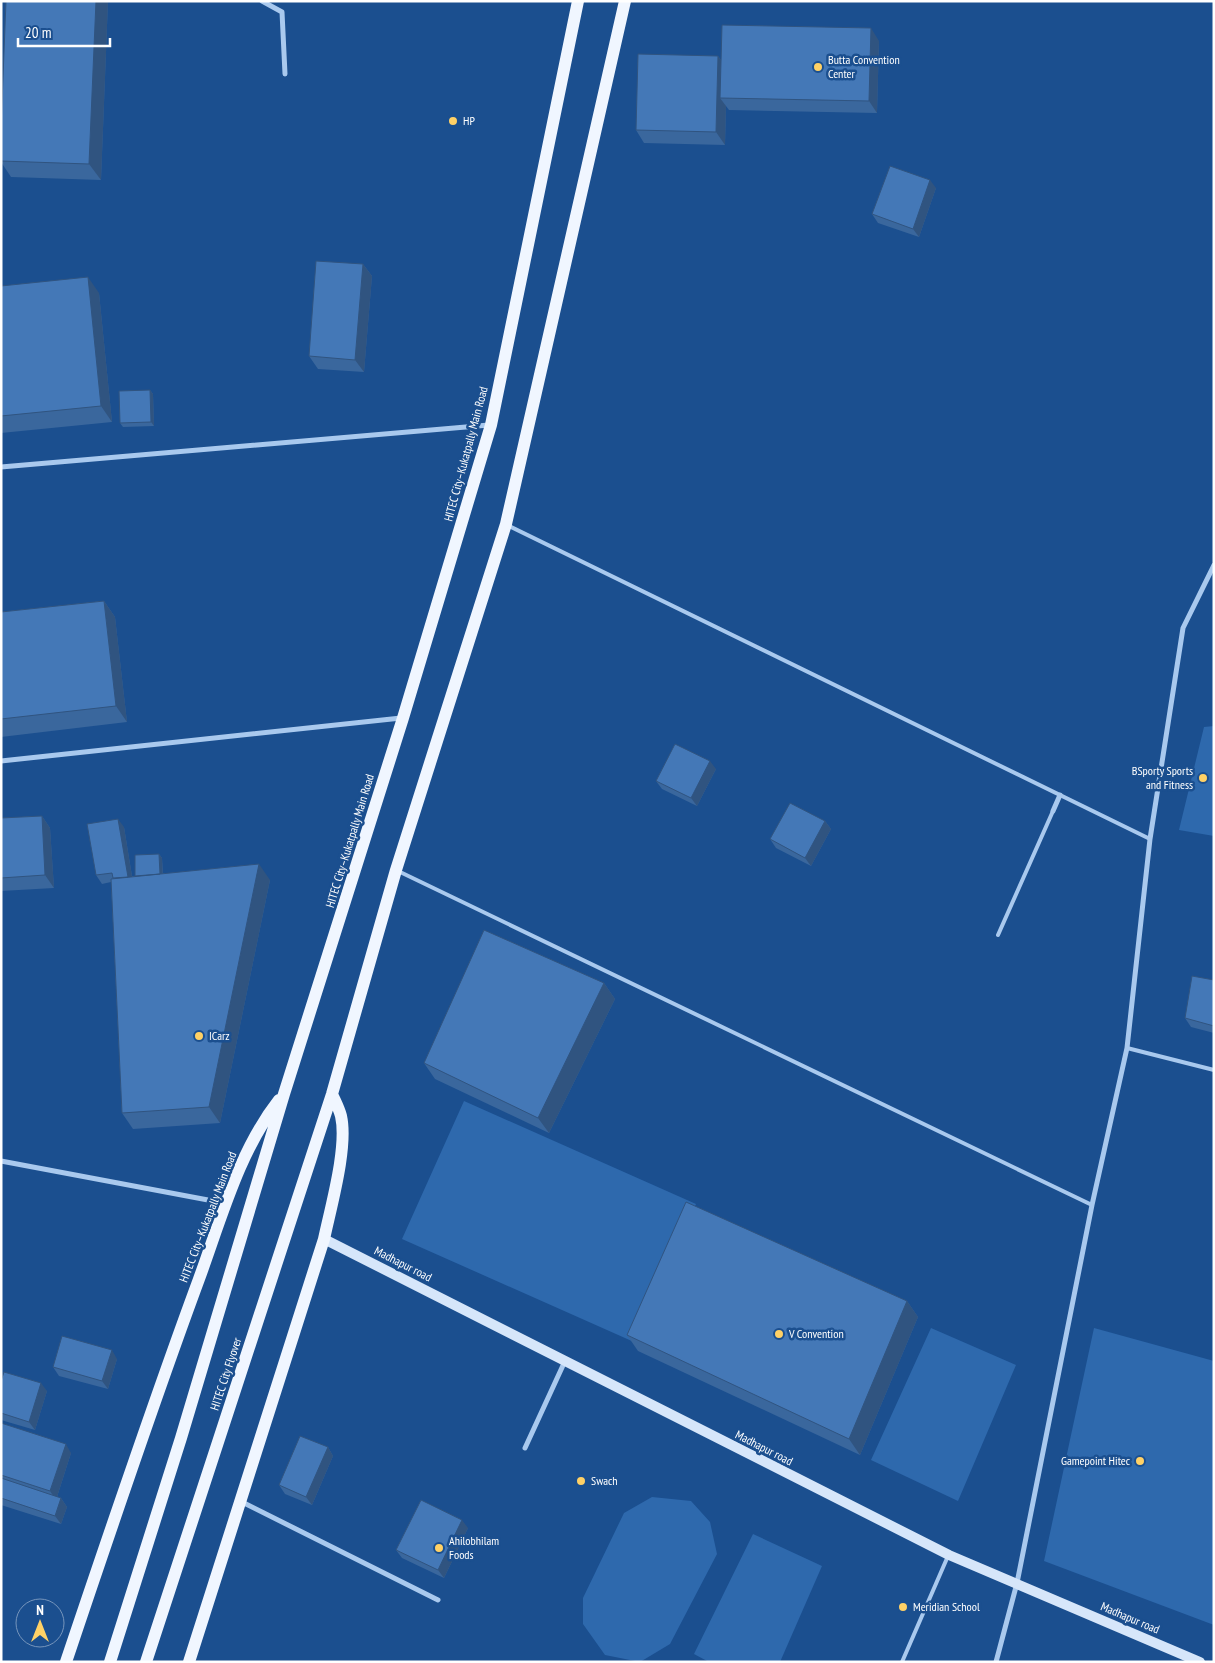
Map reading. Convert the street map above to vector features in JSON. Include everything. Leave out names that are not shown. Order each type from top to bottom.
[{"type":"main road","name":"HITEC City–Kukatpally Main Road","points":[[66,1662],[164,1372],[227,1203],[250,1146],[263,1121],[284,1094],[403,718],[491,425],[578,1]]},
{"type":"main road","points":[[189,1662],[324,1238],[335,1188],[341,1144],[341,1116],[332,1094],[396,870],[506,524],[625,1]]},
{"type":"main road","name":"HITEC City Flyover","points":[[110,1662],[181,1438],[284,1094]]},
{"type":"main road","name":"HITEC City Flyover","points":[[146,1662],[332,1094]]},
{"type":"street","points":[[262,1],[282,12],[284,74]]},
{"type":"street","points":[[1,467],[491,425]]},
{"type":"street","points":[[996,1662],[1017,1583],[1092,1205],[1127,1048],[1150,839],[1183,628],[1214,566]]},
{"type":"street","points":[[1,761],[403,718]]},
{"type":"street","points":[[1053,811],[1060,795]]},
{"type":"street","points":[[1,1161],[227,1203]]},
{"type":"street","name":"Madhapur road","points":[[324,1238],[949,1555],[1200,1662]]},
{"type":"street","points":[[525,1448],[565,1361]]},
{"type":"street","points":[[240,1501],[438,1600]]},
{"type":"lane","points":[[506,524],[1150,839]]},
{"type":"lane","points":[[998,935],[1053,811]]},
{"type":"lane","points":[[396,870],[1092,1205]]},
{"type":"lane","points":[[1127,1048],[1214,1070]]},
{"type":"lane","points":[[902,1662],[949,1555]]},
{"type":"shaded area","name":"BSporty Sports and Fitness","points":[[1214,726],[1214,836],[1179,830],[1204,727]]},
{"type":"shaded area","points":[[464,1101],[696,1204],[634,1342],[402,1239]]},
{"type":"shaded area","points":[[931,1328],[1016,1365],[958,1501],[871,1460]]},
{"type":"shaded area","name":"Gamepoint Hitec","points":[[1094,1328],[1214,1361],[1214,1625],[1044,1561]]},
{"type":"shaded area","points":[[652,1497],[691,1501],[710,1522],[717,1554],[670,1644],[640,1662],[605,1655],[583,1624],[583,1598],[624,1513]]},
{"type":"shaded area","points":[[753,1534],[822,1566],[780,1662],[709,1662],[694,1654]]},
{"type":"building","points":[[6,1],[96,1],[89,164],[1,161]]},
{"type":"building","points":[[722,25],[871,28],[869,101],[720,98]]},
{"type":"building","points":[[638,54],[718,56],[716,132],[636,130]]},
{"type":"building","points":[[890,166],[930,180],[913,229],[872,214]]},
{"type":"building","points":[[316,261],[363,264],[355,360],[309,356]]},
{"type":"building","points":[[88,277],[101,406],[1,416],[1,286]]},
{"type":"building","points":[[150,390],[151,422],[120,423],[119,391]]},
{"type":"building","points":[[104,601],[116,706],[1,719],[1,612]]},
{"type":"building","points":[[675,744],[710,761],[691,798],[656,781]]},
{"type":"building","points":[[790,803],[825,821],[805,858],[770,839]]},
{"type":"building","points":[[42,816],[45,875],[1,878],[1,818]]},
{"type":"building","points":[[118,819],[128,877],[113,878],[112,873],[96,875],[87,824]]},
{"type":"building","points":[[159,854],[160,874],[135,876],[135,855]]},
{"type":"building","points":[[259,864],[209,1107],[122,1113],[111,879]]},
{"type":"building","points":[[484,930],[604,983],[538,1118],[424,1063]]},
{"type":"building","points":[[1192,976],[1214,980],[1214,1026],[1185,1018]]},
{"type":"building","name":"V Convention","points":[[686,1202],[907,1301],[849,1439],[627,1335]]},
{"type":"building","points":[[62,1336],[112,1350],[102,1381],[53,1367]]},
{"type":"building","points":[[4,1372],[41,1383],[29,1422],[1,1413],[1,1381]]},
{"type":"building","points":[[1,1423],[66,1444],[50,1491],[1,1475]]},
{"type":"building","points":[[300,1436],[328,1447],[306,1497],[279,1485]]},
{"type":"building","points":[[1,1478],[61,1498],[55,1516],[1,1498]]},
{"type":"building","points":[[421,1500],[462,1520],[438,1570],[396,1550]]},
{"type":"place","name":"Butta Convention Center","points":[[818,67]]},
{"type":"place","name":"HP","points":[[453,121]]},
{"type":"place","name":"BSporty Sports and Fitness","points":[[1203,778]]},
{"type":"place","name":"ICarz","points":[[199,1036]]},
{"type":"place","name":"V Convention","points":[[779,1334]]},
{"type":"place","name":"Gamepoint Hitec","points":[[1140,1461]]},
{"type":"place","name":"Swach","points":[[581,1481]]},
{"type":"place","name":"Ahilobhilam Foods","points":[[439,1548]]},
{"type":"place","name":"Meridian School","points":[[903,1607]]}]
